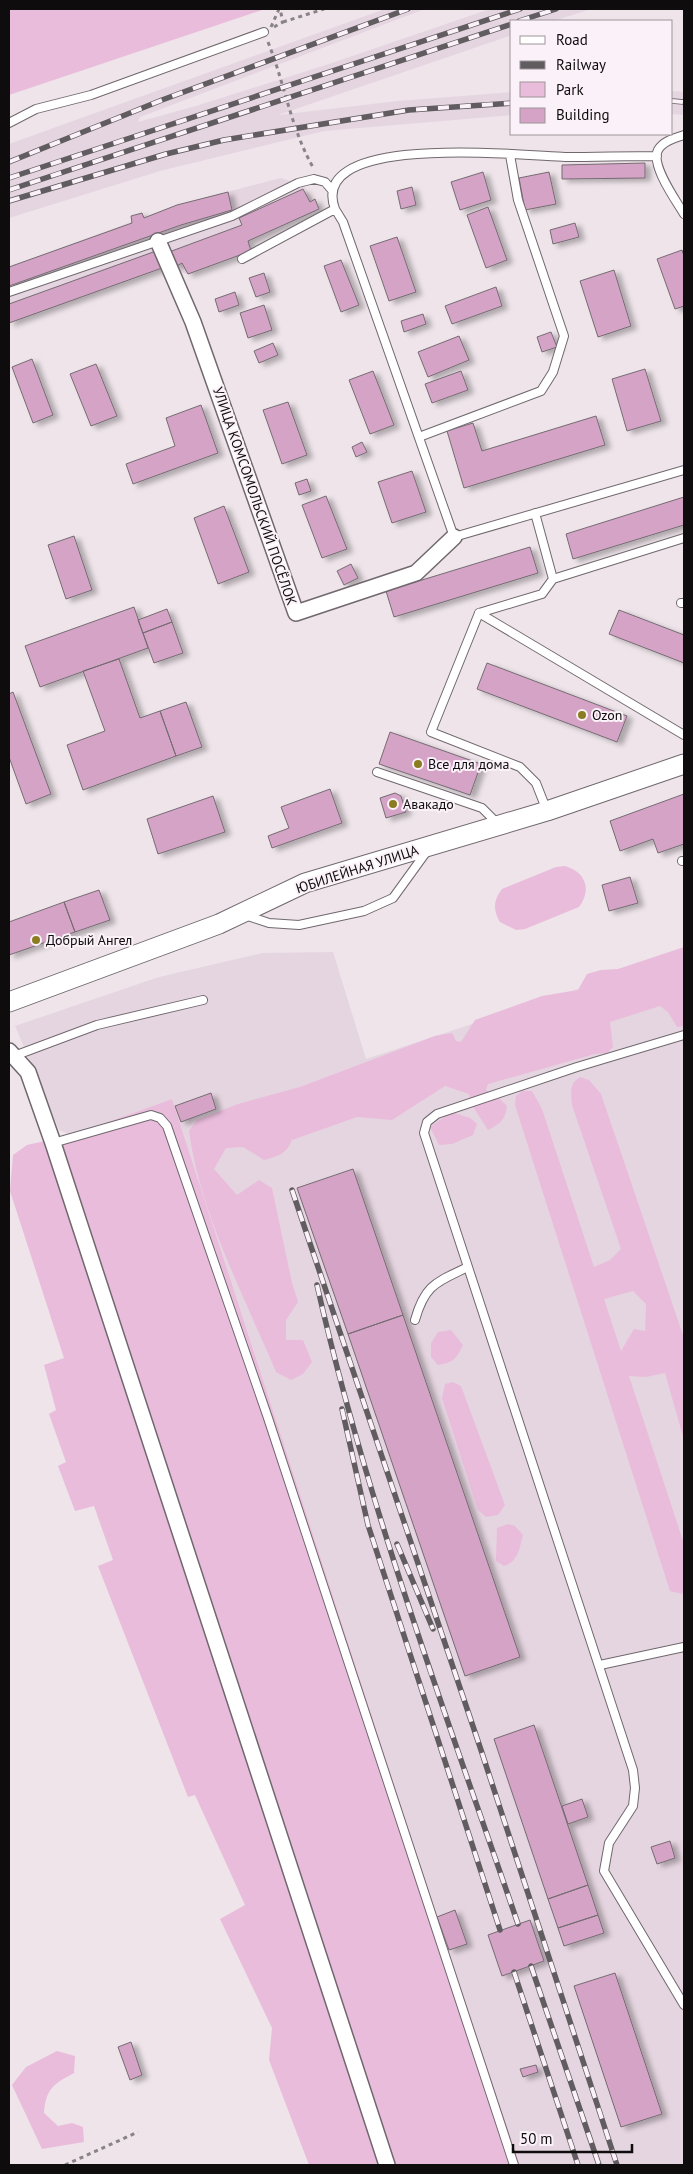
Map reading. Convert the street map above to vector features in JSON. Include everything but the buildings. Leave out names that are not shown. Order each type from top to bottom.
[{"type":"street","name":"УЛИЦА КОМСОМОЛЬСКИЙ ПОСЁЛОК","points":[[158,241],[194,322],[296,613],[416,573],[454,537]]},
{"type":"street","name":"ЮБИЛЕЙНАЯ УЛИЦА","points":[[9,1002],[220,924],[305,883],[547,811],[684,764]]},
{"type":"street","points":[[11,1054],[28,1072],[53,1142],[387,2165]]},
{"type":"lane","points":[[9,123],[36,109],[90,95],[267,30]]},
{"type":"lane","points":[[684,135],[668,140],[657,151],[656,161],[663,180],[684,214]]},
{"type":"lane","points":[[657,156],[454,152],[400,155],[363,162],[342,175],[332,190],[331,198],[335,210],[343,222],[454,537],[684,470]]},
{"type":"lane","points":[[419,437],[541,391],[552,372],[564,336],[518,200],[510,154]]},
{"type":"lane","points":[[9,292],[232,216],[298,183],[314,179],[325,182],[332,190]]},
{"type":"lane","points":[[242,259],[335,210]]},
{"type":"lane","points":[[535,513],[553,580]]},
{"type":"lane","points":[[479,613],[542,594],[553,580],[684,538]]},
{"type":"lane","points":[[479,613],[684,735]]},
{"type":"lane","points":[[479,613],[431,732],[520,767],[536,783],[547,811]]},
{"type":"lane","points":[[377,772],[482,808],[499,825]]},
{"type":"lane","points":[[240,914],[269,923],[299,925],[364,912],[393,898],[431,846]]},
{"type":"lane","points":[[11,1054],[97,1025],[203,1000]]},
{"type":"lane","points":[[684,1035],[577,1067],[437,1114],[427,1122],[424,1132],[633,1770],[635,1788],[633,1806],[609,1843],[604,1871],[684,2005]]},
{"type":"lane","points":[[53,1142],[151,1116],[160,1118],[167,1126],[268,1418],[514,2165]]},
{"type":"lane","points":[[415,1320],[420,1300],[433,1284],[468,1267]]},
{"type":"lane","points":[[600,1665],[684,1647]]},
{"type":"path","points":[[279,9],[283,22]]},
{"type":"path","points":[[279,9],[267,30],[280,70],[288,108],[308,159],[325,182]]},
{"type":"path","points":[[267,30],[283,22],[324,9]]},
{"type":"path","points":[[65,2165],[138,2132]]},
{"type":"shaded area","points":[[385,9],[425,9],[140,117],[138,122],[196,106],[326,65],[490,9],[591,9],[557,20],[510,20],[510,36],[278,115],[398,101],[510,92],[510,115],[324,131],[160,171],[9,218],[9,144]]},
{"type":"shaded area","points":[[673,91],[684,92],[684,115],[673,114]]},
{"type":"shaded area","points":[[281,178],[304,186],[319,209],[249,241],[251,251],[188,274],[162,268],[9,323],[9,267],[177,205]]},
{"type":"shaded area","points":[[333,952],[366,1059],[684,954],[684,2165],[520,2165],[437,1917],[172,1099],[72,1135],[59,1130],[15,1026],[159,977],[263,953]]},
{"type":"green space","points":[[9,9],[265,9],[9,95]]},
{"type":"green space","points":[[565,866],[578,873],[585,882],[585,894],[579,907],[525,929],[516,930],[500,922],[495,906],[502,889],[556,867]]},
{"type":"green space","points":[[684,947],[684,1026],[677,1027],[668,1012],[660,1006],[610,1022],[613,1047],[607,1053],[595,1054],[488,1084],[486,1090],[498,1097],[507,1106],[502,1121],[488,1130],[470,1102],[469,1094],[445,1086],[392,1120],[357,1117],[292,1140],[290,1145],[278,1156],[269,1159],[264,1160],[243,1147],[226,1148],[214,1169],[237,1195],[259,1180],[272,1188],[292,1283],[298,1302],[286,1320],[286,1340],[303,1340],[312,1362],[303,1374],[291,1380],[276,1372],[237,1284],[203,1193],[189,1131],[197,1120],[238,1104],[300,1087],[435,1036],[452,1033],[456,1041],[461,1042],[475,1020],[542,996],[578,990],[587,974],[601,970],[618,969]]},
{"type":"green space","points":[[580,1077],[589,1080],[601,1094],[684,1338],[684,1440],[665,1373],[646,1377],[629,1376],[684,1544],[684,1592],[682,1594],[670,1591],[515,1105],[516,1096],[522,1091],[532,1091],[542,1109],[594,1267],[610,1260],[621,1249],[572,1105],[572,1086]],"holes":[[[633,1291],[646,1304],[645,1331],[634,1329],[621,1351],[604,1299]]]},
{"type":"green space","points":[[172,1099],[437,1917],[520,2165],[309,2165],[269,2060],[272,2028],[220,1919],[245,1905],[195,1795],[188,1797],[98,1566],[113,1560],[94,1506],[75,1511],[58,1466],[66,1462],[49,1414],[56,1410],[44,1365],[64,1358],[10,1191],[13,1155],[27,1145],[72,1135]]},
{"type":"green space","points":[[451,1112],[470,1118],[477,1124],[473,1135],[452,1144],[439,1145],[430,1127]]},
{"type":"green space","points":[[451,1330],[463,1345],[454,1359],[438,1365],[431,1357],[431,1343],[438,1332]]},
{"type":"green space","points":[[453,1382],[461,1386],[505,1505],[498,1515],[486,1517],[478,1510],[442,1398],[445,1384]]},
{"type":"green space","points":[[508,1524],[515,1526],[523,1535],[516,1558],[504,1566],[496,1561],[497,1528]]},
{"type":"green space","points":[[57,2051],[75,2056],[74,2073],[52,2088],[47,2098],[44,2113],[58,2126],[72,2123],[83,2127],[84,2142],[42,2149],[12,2085],[26,2067]]},
{"type":"railway","points":[[9,162],[162,100],[408,9]]},
{"type":"railway","points":[[9,178],[520,9]]},
{"type":"railway","points":[[522,20],[556,9]]},
{"type":"railway","points":[[9,190],[510,25]]},
{"type":"railway","points":[[673,101],[684,102]]},
{"type":"railway","points":[[9,201],[166,154],[224,140],[409,110],[510,103]]},
{"type":"railway","points":[[292,1190],[481,1750],[617,2165]]},
{"type":"railway","points":[[317,1285],[359,1447],[383,1527],[518,1924]]},
{"type":"railway","points":[[342,1409],[368,1525],[500,1930]]},
{"type":"railway","points":[[397,1544],[433,1629]]},
{"type":"railway","points":[[531,1966],[599,2165]]},
{"type":"railway","points":[[514,1972],[578,2165]]},
{"type":"place","name":"Ozon","points":[[582,715]]},
{"type":"place","name":"Все для дома","points":[[418,764]]},
{"type":"place","name":"Авакадо","points":[[393,804]]},
{"type":"place","name":"Добрый Ангел","points":[[36,940]]}]
